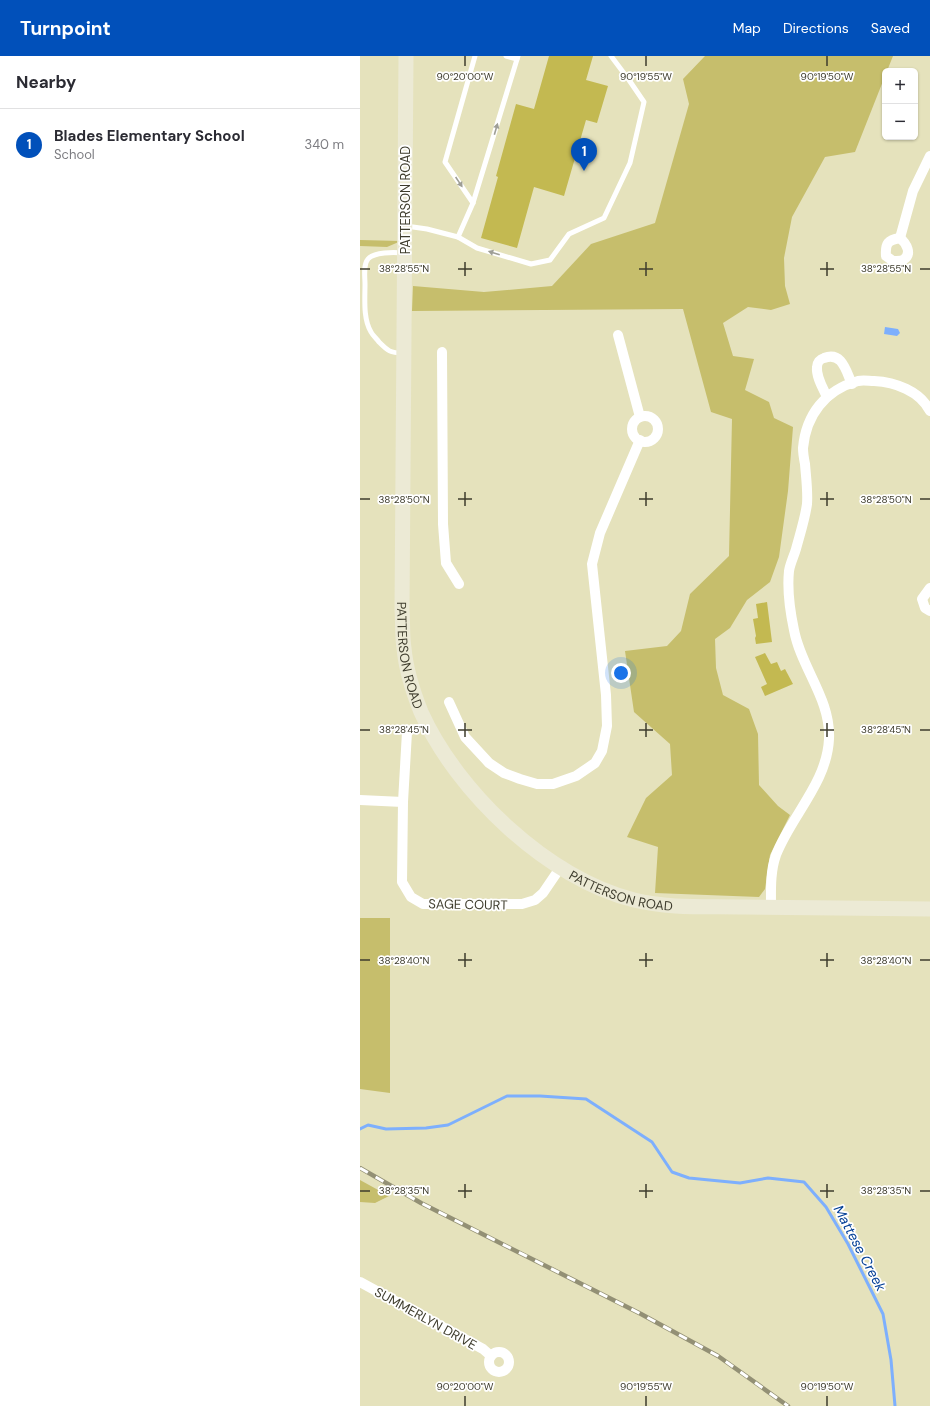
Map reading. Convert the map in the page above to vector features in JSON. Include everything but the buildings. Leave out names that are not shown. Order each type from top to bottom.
[{"type":"street","name":"PATTERSON ROAD","points":[[406,56],[403,647],[414,693],[430,729],[442,751],[458,773],[494,813],[511,830],[546,859],[560,868],[604,890],[633,900],[652,904],[693,906],[930,909]]},
{"type":"street","points":[[900,238],[913,191],[930,156]]},
{"type":"street","points":[[618,335],[640,417]]},
{"type":"street","points":[[442,352],[443,524],[446,563],[459,584]]},
{"type":"street","points":[[827,397],[817,373],[816,365],[821,358],[829,356],[838,357],[844,364],[852,384]]},
{"type":"street","points":[[771,908],[773,866],[777,854],[785,836],[820,777],[826,759],[829,739],[828,719],[821,696],[794,632],[789,598],[789,570],[807,503],[807,480],[803,449],[808,425],[817,408],[827,397],[859,381],[885,382],[897,385],[917,395],[927,404],[930,411]]},
{"type":"street","points":[[640,417],[653,418],[657,425],[658,430],[652,440],[640,440],[634,435],[633,427],[636,420],[640,417]]},
{"type":"street","points":[[449,702],[466,737],[489,763],[504,773],[537,784],[553,784],[576,776],[595,763],[602,751],[607,726],[606,695],[592,564],[600,533],[640,440]]},
{"type":"street","points":[[930,588],[922,599],[925,608],[930,611]]},
{"type":"street","name":"SAGE COURT","points":[[407,732],[403,802],[402,882],[411,897],[424,904],[522,904],[535,900],[543,892],[560,868]]},
{"type":"street","points":[[360,800],[403,802]]},
{"type":"street","name":"SUMMERLYN DRIVE","points":[[360,1282],[483,1349],[490,1356]]},
{"type":"lane","points":[[473,202],[445,162],[475,56]]},
{"type":"lane","points":[[458,237],[473,202],[518,57],[506,56]]},
{"type":"lane","points":[[405,226],[427,229],[458,237],[477,248],[531,264],[550,260],[570,234],[604,218],[630,163],[644,102],[611,56]]},
{"type":"lane","points":[[404,353],[392,353],[386,349],[371,332],[367,322],[365,270],[368,258],[392,252],[405,253]]},
{"type":"shaded area","points":[[705,56],[893,56],[888,68],[882,68],[882,84],[855,152],[825,157],[792,217],[784,258],[785,286],[790,304],[771,310],[748,307],[723,323],[733,356],[754,359],[745,390],[769,402],[774,418],[793,427],[788,491],[779,557],[770,582],[747,600],[730,628],[715,639],[716,668],[723,695],[749,709],[758,734],[759,785],[778,806],[790,815],[770,855],[765,889],[759,897],[655,893],[658,847],[627,837],[646,798],[672,775],[670,744],[634,712],[625,651],[667,646],[681,631],[690,594],[729,556],[732,419],[711,412],[683,309],[412,311],[413,286],[484,292],[552,286],[591,244],[655,223],[689,104],[683,79]]},
{"type":"shaded area","points":[[360,240],[401,241],[387,247],[360,246]]},
{"type":"shaded area","points":[[360,918],[390,918],[390,1093],[360,1089]]},
{"type":"shaded area","points":[[360,1180],[389,1196],[375,1203],[360,1202]]},
{"type":"water","points":[[885,327],[898,329],[900,333],[897,336],[884,334]]},
{"type":"waterway","name":"Mattese Creek","points":[[360,1129],[368,1125],[386,1129],[426,1128],[448,1125],[507,1096],[540,1096],[586,1099],[652,1142],[672,1172],[689,1178],[740,1183],[768,1178],[804,1182],[826,1207],[848,1244],[883,1314],[891,1360],[895,1406]]},
{"type":"railway","points":[[360,1168],[421,1203],[641,1314],[718,1356],[788,1406]]},
{"type":"place","name":"Blades Elementary School","points":[[584,171]]}]
